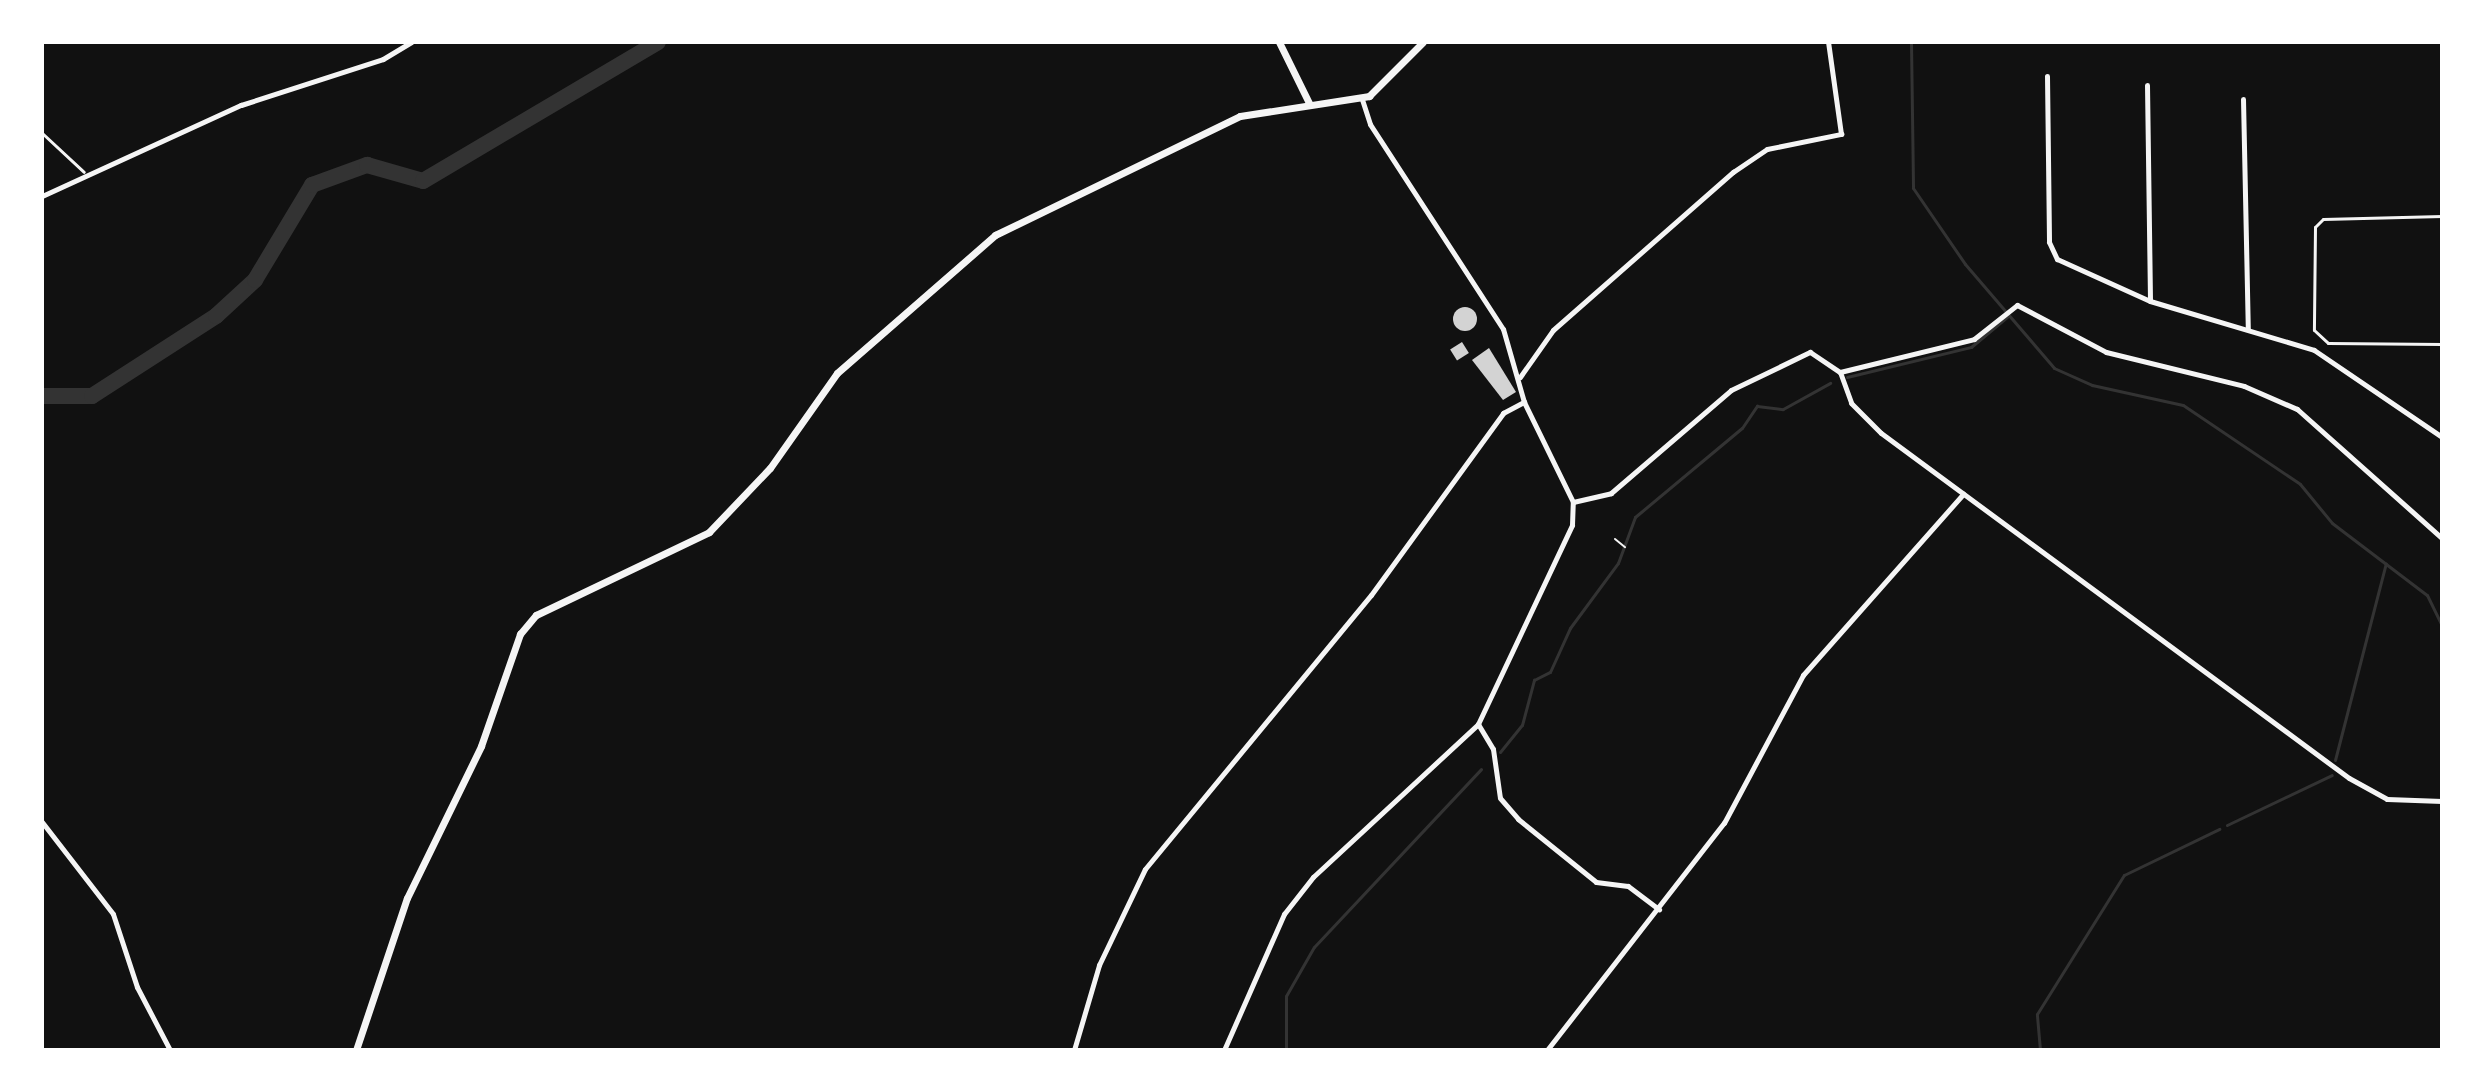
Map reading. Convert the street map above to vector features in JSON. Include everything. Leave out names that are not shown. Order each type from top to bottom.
[{"type":"street","points":[[42,196],[84,172],[411,42]]},
{"type":"street","points":[[1279,42],[1309,103]]},
{"type":"street","points":[[356,1050],[396,926],[485,736],[520,634],[536,615],[709,532],[770,468],[837,373],[995,235],[1231,120],[1309,103],[1362,99],[1423,42]]},
{"type":"street","points":[[1519,378],[1553,330],[1733,172],[1767,149],[1841,134],[1828,42]]},
{"type":"street","points":[[2047,76],[2049,242],[2070,271],[2150,301],[2314,350],[2442,437]]},
{"type":"street","points":[[2147,85],[2150,301]]},
{"type":"street","points":[[1224,1050],[1284,914],[1313,877],[1478,724],[1564,546],[1573,502],[1524,402],[1503,329],[1362,99]]},
{"type":"street","points":[[2243,99],[2248,329]]},
{"type":"street","points":[[1840,372],[1974,339],[2011,307],[2106,352],[2276,398],[2328,431],[2351,463],[2442,538]]},
{"type":"street","points":[[1573,502],[1611,493],[1678,428],[1794,354],[1823,357],[1840,372],[1860,415],[2349,778],[2387,799],[2442,801]]},
{"type":"street","points":[[1074,1050],[1095,975],[1145,869],[1371,595],[1503,413],[1524,402]]},
{"type":"street","points":[[1547,1050],[1724,823],[1803,675],[1963,494]]},
{"type":"street","points":[[1478,724],[1493,749],[1500,798],[1518,819],[1596,882],[1628,886],[1659,909]]},
{"type":"street","points":[[42,822],[113,914],[137,987],[170,1050]]},
{"type":"lane","points":[[42,133],[84,172]]},
{"type":"lane","points":[[2442,216],[2323,219],[2315,227],[2314,330],[2328,343],[2442,344]]},
{"type":"path","points":[[1615,539],[1625,547]]},
{"type":"building","points":[[1465,307],[1473,311],[1477,319],[1473,327],[1465,331],[1457,327],[1453,319],[1457,311]]},
{"type":"building","points":[[1462,342],[1469,353],[1457,360],[1450,349]]},
{"type":"building","points":[[1489,348],[1516,392],[1503,400],[1472,360]]},
{"type":"waterway","points":[[42,396],[92,396],[216,316],[255,280],[312,185],[367,165],[423,181],[658,42]]},
{"type":"waterway","points":[[1911,42],[1913,188],[1965,264],[2054,368],[2092,385],[2183,405],[2300,484],[2332,523],[2427,595],[2442,626]]},
{"type":"waterway","points":[[1847,377],[1971,347],[2007,317]]},
{"type":"waterway","points":[[1500,752],[1522,725],[1534,680],[1550,672],[1570,628],[1618,563],[1635,517],[1742,428],[1757,406],[1783,409],[1830,383]]},
{"type":"waterway","points":[[2335,760],[2386,563]]},
{"type":"waterway","points":[[1286,1050],[1286,996],[1314,947],[1481,769]]},
{"type":"waterway","points":[[2227,825],[2332,775]]},
{"type":"waterway","points":[[2040,1050],[2037,1014],[2124,875],[2219,829]]}]
